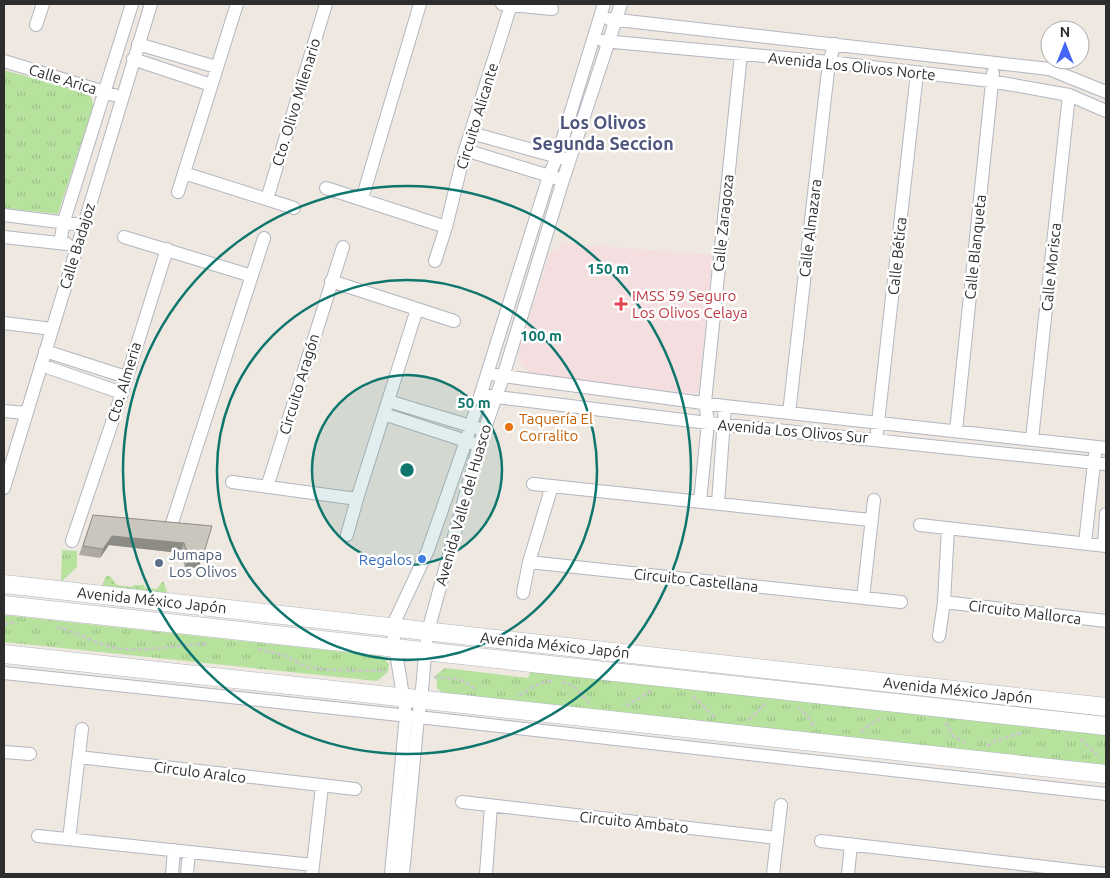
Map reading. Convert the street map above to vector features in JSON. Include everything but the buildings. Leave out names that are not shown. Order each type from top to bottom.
[{"type":"street","points":[[36,26],[43,4]]},
{"type":"street","name":"Calle Badajoz","points":[[60,243],[64,221],[132,4]]},
{"type":"street","name":"Calle Badajoz","points":[[4,488],[151,4]]},
{"type":"street","points":[[178,192],[210,85],[237,4]]},
{"type":"street","name":"Cto. Olivo Milenario","points":[[267,199],[326,4]]},
{"type":"street","points":[[362,199],[420,4]]},
{"type":"street","name":"Circuito Alicante","points":[[435,262],[506,4],[552,9]]},
{"type":"street","name":"Avenida Valle del Huasco","points":[[391,874],[412,708],[423,675],[424,652],[428,631],[484,431],[503,377],[563,180],[563,158],[604,4]]},
{"type":"street","name":"Avenida Valle del Huasco","points":[[403,874],[412,708],[399,672],[392,627],[428,550],[466,441],[549,176],[563,158],[609,42],[621,4]]},
{"type":"street","name":"Avenida Los Olivos Norte","points":[[599,18],[1049,69],[1106,92]]},
{"type":"street","name":"Avenida Los Olivos Norte","points":[[593,40],[829,62],[992,81],[1069,95],[1106,111]]},
{"type":"street","points":[[138,44],[216,67]]},
{"type":"street","name":"Calle Almazara","points":[[789,412],[829,62],[835,44]]},
{"type":"street","name":"Calle Zaragoza","points":[[708,423],[705,402],[741,54]]},
{"type":"street","points":[[134,59],[210,85]]},
{"type":"street","name":"Calle Arica","points":[[4,60],[122,97]]},
{"type":"street","name":"Calle Blanqueta","points":[[956,431],[992,81],[996,62]]},
{"type":"street","name":"Calle Bética","points":[[876,439],[917,73]]},
{"type":"street","name":"Calle Morisca","points":[[1032,439],[1069,95]]},
{"type":"street","points":[[471,133],[563,158]]},
{"type":"street","points":[[465,150],[563,180]]},
{"type":"street","points":[[184,173],[294,208]]},
{"type":"street","points":[[326,188],[446,227]]},
{"type":"street","points":[[4,215],[83,224]]},
{"type":"street","points":[[4,237],[77,245]]},
{"type":"street","points":[[124,237],[252,276]]},
{"type":"street","points":[[189,525],[168,523],[264,238]]},
{"type":"street","name":"Circuito Aragón","points":[[267,487],[342,247]]},
{"type":"street","name":"Cto. Almeria","points":[[72,541],[85,516],[126,377],[167,249]]},
{"type":"street","points":[[332,281],[454,321]]},
{"type":"street","points":[[347,535],[417,309]]},
{"type":"street","points":[[4,323],[52,329]]},
{"type":"street","points":[[45,351],[126,377]]},
{"type":"street","points":[[41,365],[122,393]]},
{"type":"street","name":"Avenida Los Olivos Sur","points":[[488,373],[503,377],[725,406],[1101,447]]},
{"type":"street","name":"Avenida Los Olivos Sur","points":[[481,394],[495,398],[708,423],[1100,463]]},
{"type":"street","points":[[388,401],[484,431]]},
{"type":"street","points":[[718,503],[725,406]]},
{"type":"street","points":[[4,411],[26,413]]},
{"type":"street","points":[[384,414],[480,446]]},
{"type":"street","points":[[700,501],[708,423]]},
{"type":"street","points":[[1085,544],[1100,463],[1101,447]]},
{"type":"street","points":[[232,482],[357,498]]},
{"type":"street","points":[[533,484],[870,520]]},
{"type":"street","points":[[523,593],[529,562],[552,486]]},
{"type":"street","points":[[863,598],[870,520],[874,500]]},
{"type":"street","points":[[920,525],[1105,546],[1106,514]]},
{"type":"street","points":[[939,636],[944,602],[948,528]]},
{"type":"street","name":"Circuito Castellana","points":[[529,562],[901,602]]},
{"type":"street","name":"Avenida México Japón","points":[[4,584],[1106,707]]},
{"type":"street","name":"Circuito Mallorca","points":[[944,602],[1106,621]]},
{"type":"street","name":"Avenida México Japón","points":[[4,604],[1106,726]]},
{"type":"street","points":[[198,626],[201,606]]},
{"type":"street","points":[[4,654],[412,708],[1106,794]]},
{"type":"street","points":[[4,673],[1105,768]]},
{"type":"street","points":[[69,840],[82,729]]},
{"type":"street","points":[[4,752],[30,754]]},
{"type":"street","name":"Circulo Aralco","points":[[78,757],[355,789]]},
{"type":"street","points":[[38,836],[174,850],[313,870],[322,786]]},
{"type":"street","name":"Circuito Ambato","points":[[462,802],[777,838]]},
{"type":"street","points":[[773,874],[781,805]]},
{"type":"street","points":[[486,874],[491,806]]},
{"type":"street","points":[[820,840],[1106,874]]},
{"type":"street","points":[[848,874],[851,844]]},
{"type":"street","points":[[172,874],[174,850]]},
{"type":"street","points":[[187,874],[189,852]]},
{"type":"path","points":[[4,624],[24,623]]},
{"type":"path","points":[[49,625],[75,632],[113,647],[130,649],[210,644]]},
{"type":"path","points":[[255,648],[283,656],[307,667],[328,670],[399,672]]},
{"type":"path","points":[[423,675],[462,680],[472,686],[479,694]]},
{"type":"path","points":[[512,698],[518,697],[530,688],[543,682],[560,681],[574,686],[590,703]]},
{"type":"path","points":[[620,709],[653,690]]},
{"type":"path","points":[[688,694],[695,697],[718,721]]},
{"type":"path","points":[[746,723],[767,703]]},
{"type":"path","points":[[795,706],[802,710],[817,728]]},
{"type":"path","points":[[860,733],[872,723],[887,716]]},
{"type":"path","points":[[940,722],[948,725],[953,736],[968,745]]},
{"type":"path","points":[[982,750],[995,741],[1022,733]]},
{"type":"path","points":[[1075,736],[1080,738],[1094,751],[1105,768]]},
{"type":"shaded area","name":"IMSS 59 Seguro Los Olivos Celaya","points":[[560,243],[713,255],[698,394],[531,375],[520,363],[518,353],[550,252],[558,249]]},
{"type":"green space","points":[[4,70],[89,94],[92,99],[93,107],[58,214],[4,208]]},
{"type":"green space","points":[[62,550],[77,551],[77,567],[61,582]]},
{"type":"green space","points":[[106,576],[110,576],[117,585],[132,587],[134,585],[144,585],[145,588],[157,589],[164,582],[167,593],[102,586]]},
{"type":"green space","points":[[4,615],[381,656],[389,664],[388,672],[377,681],[4,642]]},
{"type":"green space","points":[[445,668],[528,678],[531,671],[1106,734],[1106,766],[447,697],[437,688],[436,675]]},
{"type":"place","name":"IMSS 59 Seguro Los Olivos Celaya","points":[[621,304]]},
{"type":"place","name":"Taquería El Corralito","points":[[509,427]]},
{"type":"place","name":"Regalos","points":[[422,559]]},
{"type":"place","name":"Jumapa Los Olivos","points":[[159,563]]},
{"type":"district","name":"Los Olivos Segunda Seccion","points":[[603,132]]}]
